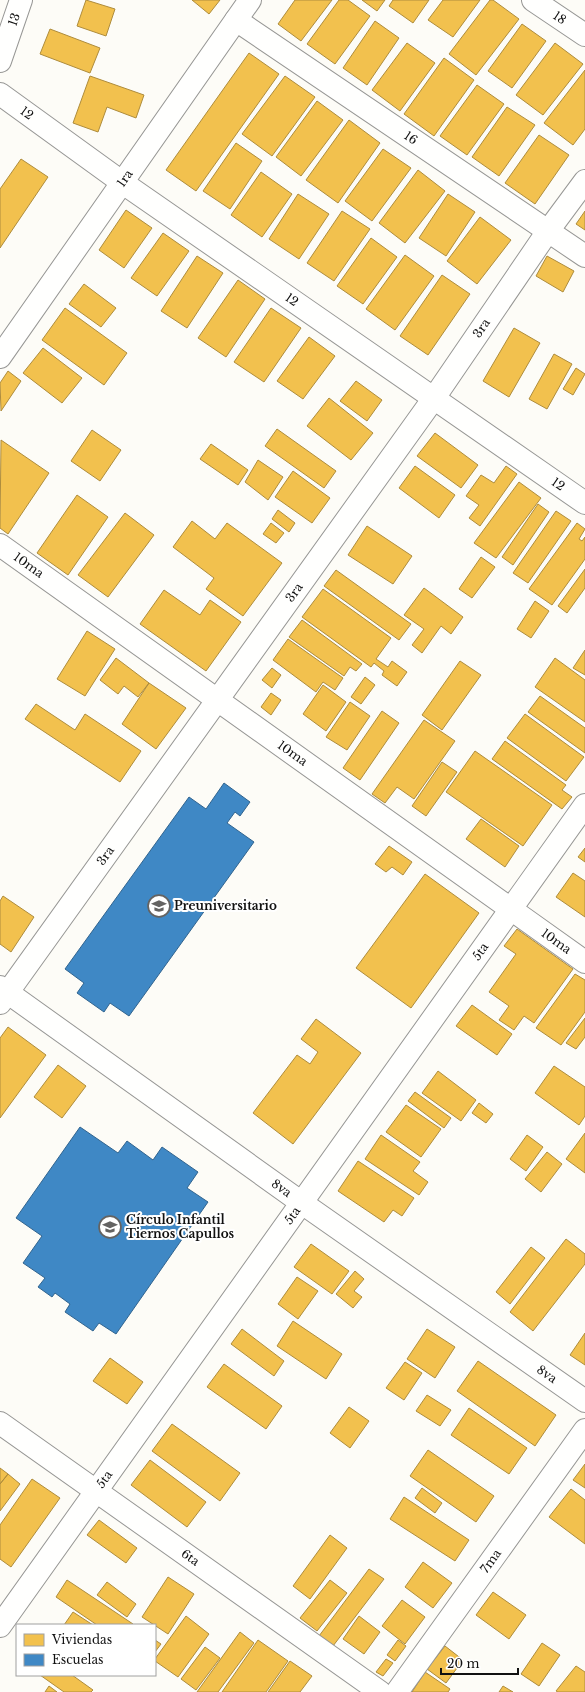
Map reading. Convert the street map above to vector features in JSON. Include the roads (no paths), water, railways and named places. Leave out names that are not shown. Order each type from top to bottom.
[{"type":"street","name":"13","points":[[0,61],[21,0]]},
{"type":"street","name":"1ra","points":[[0,357],[250,0]]},
{"type":"street","name":"18","points":[[533,0],[585,35]]},
{"type":"street","name":"16","points":[[236,20],[585,256]]},
{"type":"street","name":"12","points":[[0,94],[123,183],[585,503]]},
{"type":"street","name":"3ra","points":[[2,994],[217,700],[434,398],[548,231],[585,181]]},
{"type":"street","name":"10ma","points":[[0,545],[585,962]]},
{"type":"street","name":"5ta","points":[[0,1626],[585,805]]},
{"type":"street","name":"8va","points":[[2,994],[585,1401]]},
{"type":"street","name":"6ta","points":[[0,1423],[380,1692]]},
{"type":"street","name":"7ma","points":[[396,1692],[585,1430]]},
{"type":"place","name":"Preuniversitario","points":[[159,906]]},
{"type":"place","name":"Círculo Infantil Tiernos Capullos","points":[[110,1227]]}]
